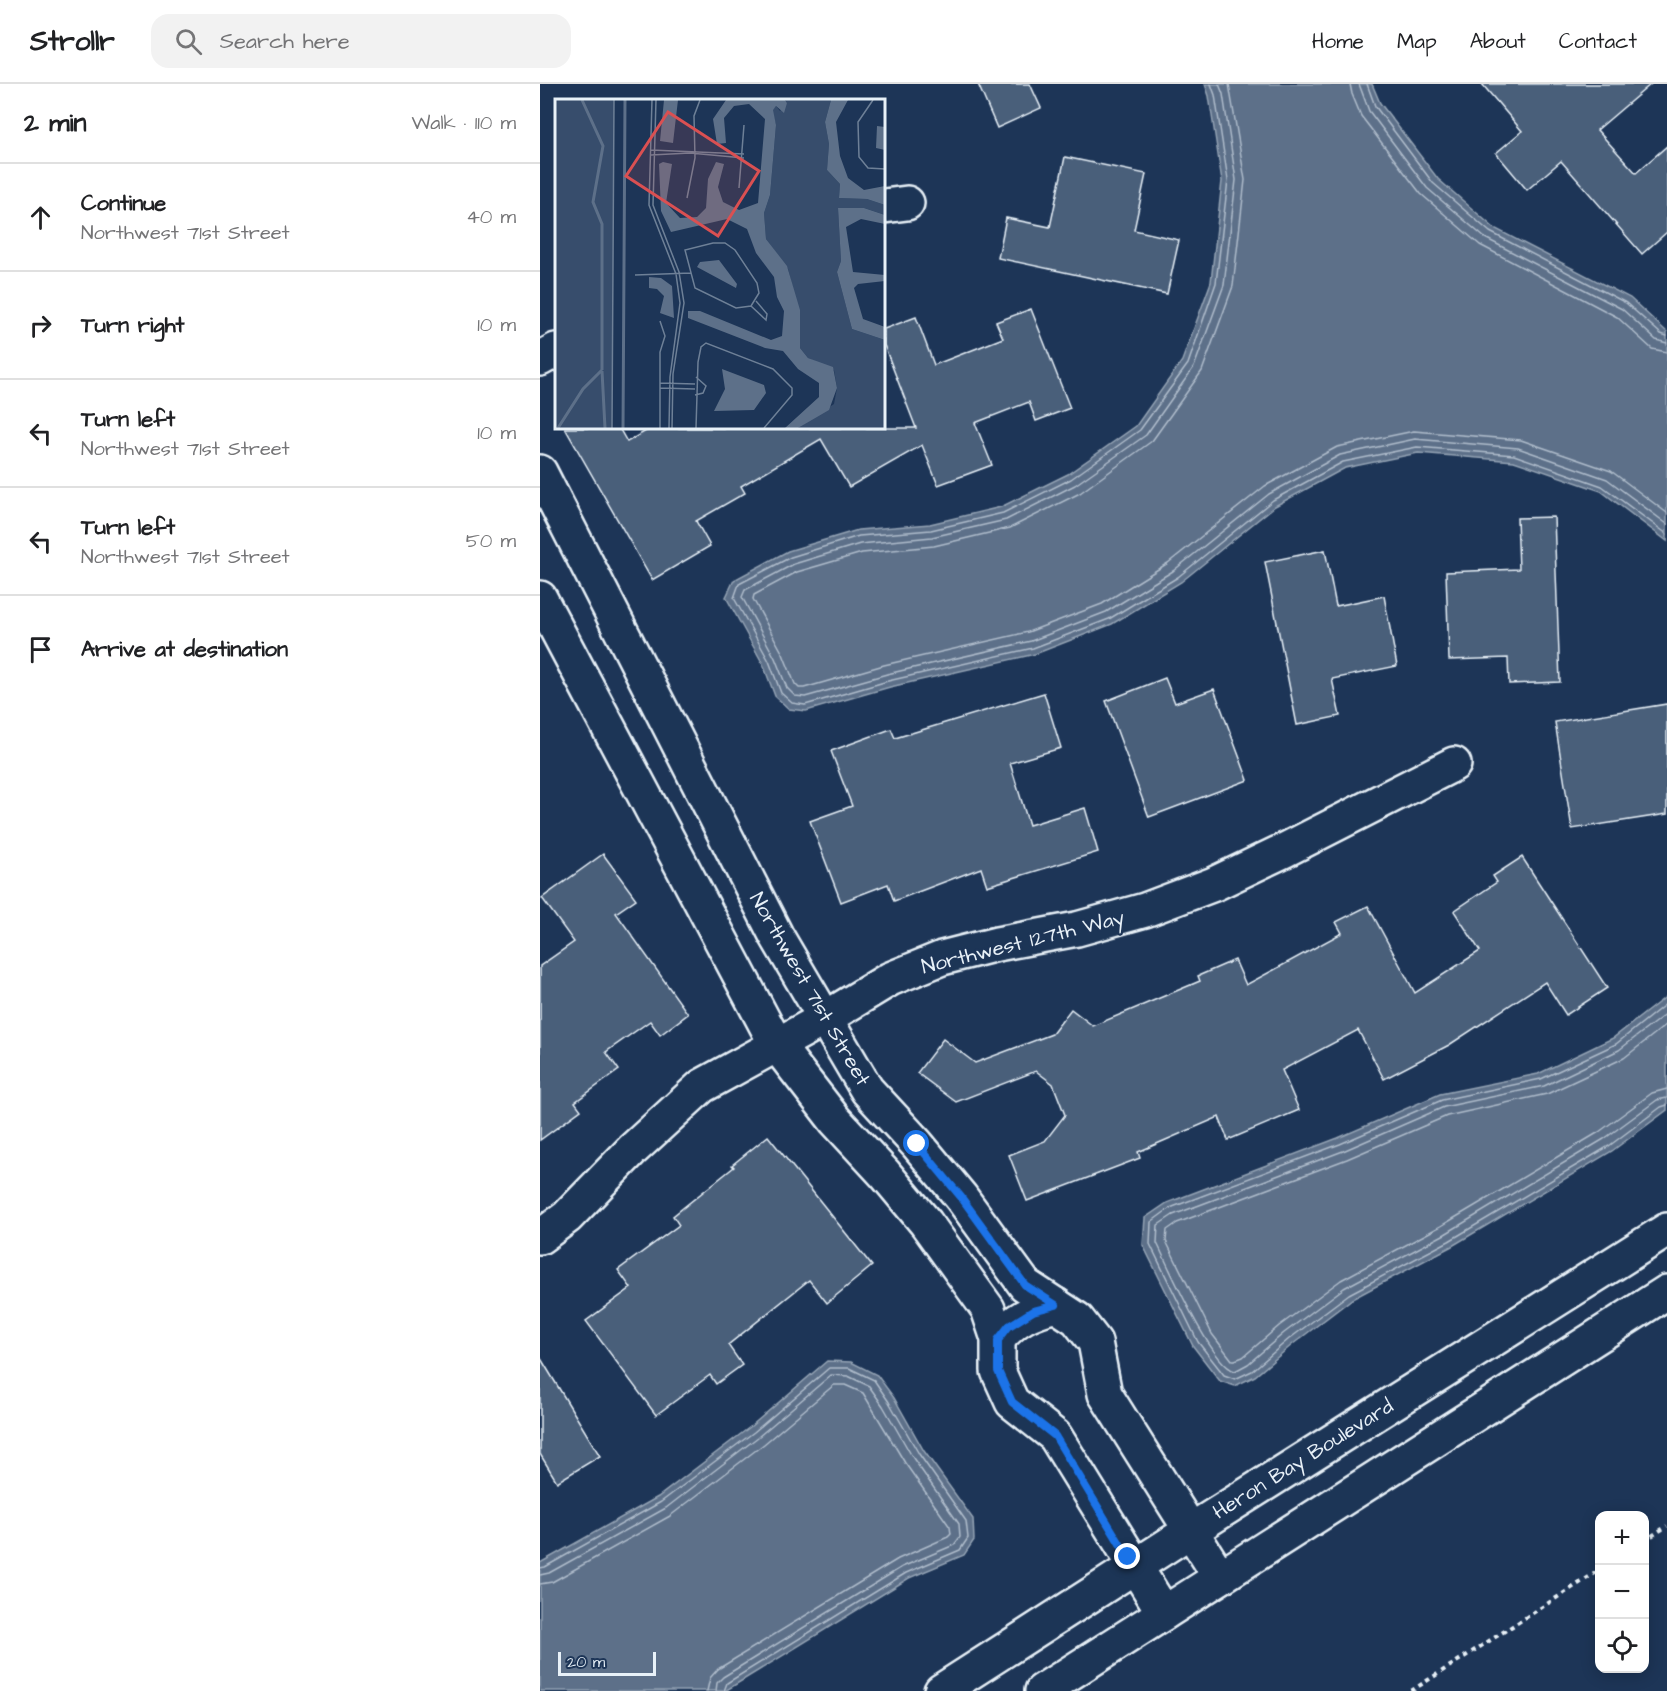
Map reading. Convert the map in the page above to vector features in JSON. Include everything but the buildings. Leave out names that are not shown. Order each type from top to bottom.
[{"type":"street","points":[[540,359],[555,351]]},
{"type":"street","name":"Northwest 71st Street","points":[[540,472],[776,935],[867,1090],[917,1144],[961,1197],[1025,1285],[1077,1319],[1095,1342],[1105,1394],[1220,1577]]},
{"type":"street","points":[[540,598],[776,1044],[835,1120],[926,1223],[988,1309],[998,1340],[998,1371],[1012,1402],[1055,1436],[1164,1613]]},
{"type":"street","name":"Northwest 127th Way","points":[[540,1237],[567,1217],[632,1150],[702,1086],[824,1019],[890,979],[942,958],[997,944],[1077,929],[1145,910],[1214,884],[1454,764]]},
{"type":"street","name":"Heron Bay Boulevard","points":[[941,1691],[1667,1230]]},
{"type":"street","points":[[1042,1691],[1667,1292]]},
{"type":"street","points":[[998,1340],[1009,1326],[1022,1317],[1033,1311],[1056,1305]]},
{"type":"path","points":[[1649,1538],[1667,1526]]},
{"type":"path","points":[[1411,1691],[1595,1573]]},
{"type":"water","points":[[1205,84],[1372,84],[1380,103],[1438,179],[1494,228],[1630,298],[1667,332],[1667,541],[1601,491],[1514,461],[1418,453],[1345,468],[1275,506],[1181,582],[1112,624],[1035,654],[890,687],[806,711],[789,709],[775,696],[763,664],[726,597],[734,580],[788,551],[858,530],[930,524],[1001,507],[1068,474],[1136,426],[1182,361],[1211,282],[1222,181],[1209,96]]},
{"type":"water","points":[[1667,996],[1667,1110],[1612,1151],[1452,1246],[1352,1299],[1255,1376],[1235,1386],[1220,1381],[1193,1346],[1143,1245],[1145,1218],[1167,1203],[1338,1138],[1440,1094],[1538,1074],[1613,1038]]},
{"type":"water","points":[[827,1361],[851,1362],[877,1375],[894,1398],[924,1451],[973,1519],[974,1540],[964,1555],[909,1578],[725,1691],[540,1691],[540,1563],[658,1497],[750,1427]]},
{"type":"route","points":[[917,1144],[961,1197],[1025,1285],[1056,1305],[1033,1311],[1009,1326],[998,1340],[998,1371],[1012,1402],[1055,1436],[1128,1557]]}]
